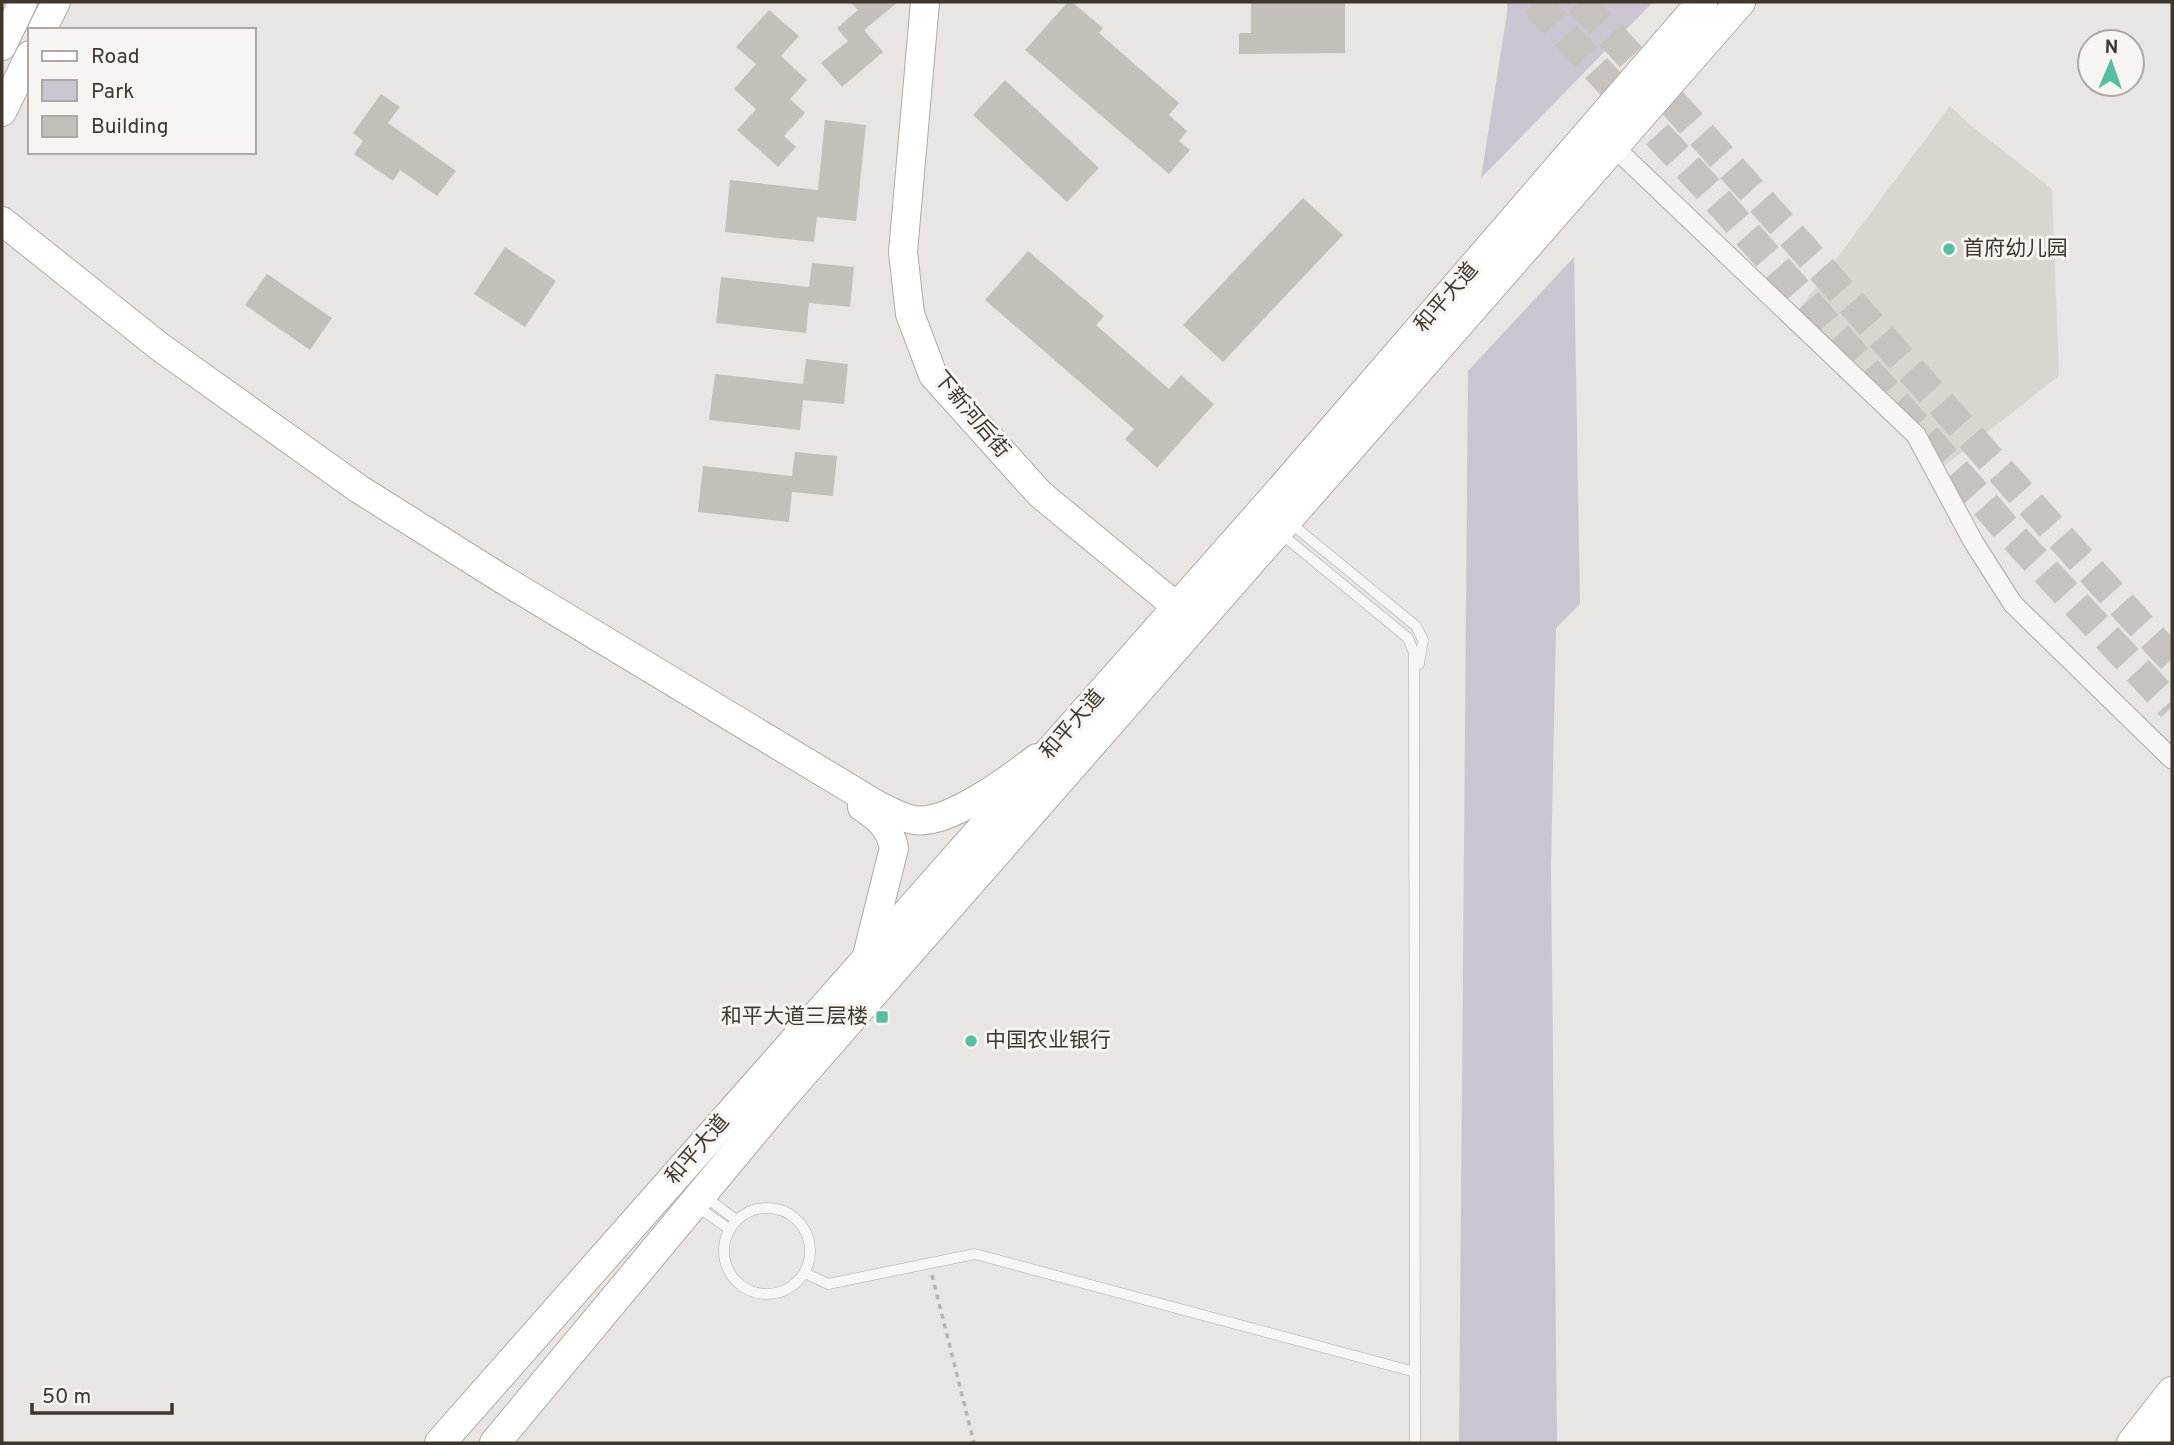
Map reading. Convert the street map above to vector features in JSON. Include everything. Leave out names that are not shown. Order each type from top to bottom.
[{"type":"main road","name":"和平大道","points":[[495,1443],[783,1095],[1702,2]]},
{"type":"main road","name":"和平大道","points":[[440,1443],[1056,744],[1187,614],[1282,525],[1740,2]]},
{"type":"main road","points":[[2132,1443],[2172,1392]]},
{"type":"main road","points":[[2162,1443],[2172,1430]]},
{"type":"street","points":[[2,46],[23,2]]},
{"type":"street","points":[[43,28],[56,2]]},
{"type":"street","name":"下新河后街","points":[[925,2],[903,252],[910,314],[933,374],[1040,494],[1187,614]]},
{"type":"street","points":[[2,112],[28,59]]},
{"type":"street","points":[[1613,146],[1916,435],[1974,543],[2013,604],[2172,759]]},
{"type":"street","points":[[2,221],[160,347],[359,489],[510,584],[879,806],[913,820],[934,820],[982,796],[1056,744]]},
{"type":"street","points":[[2,245],[318,472],[875,815],[891,832],[894,848],[866,960]]},
{"type":"lane","points":[[1282,525],[1408,638],[1416,674],[1412,905],[1415,1443]]},
{"type":"lane","points":[[698,1200],[733,1224]]},
{"type":"lane","points":[[768,1207],[789,1213],[799,1220],[810,1240],[811,1251],[805,1273],[789,1289],[778,1293],[767,1294],[745,1289],[729,1272],[725,1262],[723,1250],[733,1224],[746,1213],[768,1207]]},
{"type":"lane","points":[[805,1273],[828,1284],[975,1254],[1415,1371]]},
{"type":"path","points":[[929,1263],[974,1443]]},
{"type":"shaded area","name":"首府幼儿园","points":[[1950,106],[2052,189],[2059,376],[1940,469],[1926,442],[1800,308]]},
{"type":"green space","points":[[1507,2],[1653,2],[1481,178],[1507,13]]},
{"type":"green space","points":[[1574,257],[1580,604],[1556,628],[1551,865],[1557,1443],[1459,1443],[1468,371]]},
{"type":"building","points":[[850,2],[898,2],[864,30],[883,52],[842,87],[821,63],[848,41],[837,28],[858,10]]},
{"type":"building","points":[[1068,2],[1072,2],[1103,28],[1099,33],[1179,103],[1169,115],[1187,131],[1179,141],[1190,150],[1169,174],[1025,50]]},
{"type":"building","points":[[1251,2],[1345,2],[1345,53],[1239,54],[1239,33],[1251,33]]},
{"type":"building","points":[[769,10],[799,36],[781,56],[807,80],[790,99],[805,113],[784,136],[796,147],[778,167],[737,130],[756,109],[734,89],[756,64],[736,47]]},
{"type":"building","points":[[1005,80],[1099,168],[1067,202],[973,115]]},
{"type":"building","points":[[381,94],[400,107],[388,123],[456,171],[437,196],[400,170],[393,181],[354,154],[363,141],[353,133]]},
{"type":"building","points":[[825,120],[866,125],[856,221],[817,217],[814,242],[725,232],[730,180],[818,190]]},
{"type":"building","points":[[1303,198],[1343,235],[1223,362],[1183,325]]},
{"type":"building","points":[[505,247],[556,281],[525,327],[474,294]]},
{"type":"building","points":[[1028,251],[1104,316],[1096,325],[1169,389],[1181,375],[1214,404],[1157,468],[1125,439],[1134,429],[985,300]]},
{"type":"building","points":[[812,263],[854,267],[850,307],[809,303],[806,333],[716,323],[721,277],[809,287]]},
{"type":"building","points":[[267,274],[332,318],[310,350],[245,305]]},
{"type":"building","points":[[806,359],[848,364],[844,404],[803,400],[800,430],[709,420],[715,374],[803,384]]},
{"type":"building","points":[[795,452],[837,456],[833,496],[792,492],[789,522],[698,512],[703,466],[792,476]]},
{"type":"tunnel","points":[[1535,2],[1707,188],[2011,534],[2172,707]]},
{"type":"tunnel","points":[[1580,2],[2172,659]]},
{"type":"place","name":"首府幼儿园","points":[[1949,249]]},
{"type":"place","name":"和平大道三层楼","points":[[882,1017]]},
{"type":"place","name":"中国农业银行","points":[[971,1041]]}]
